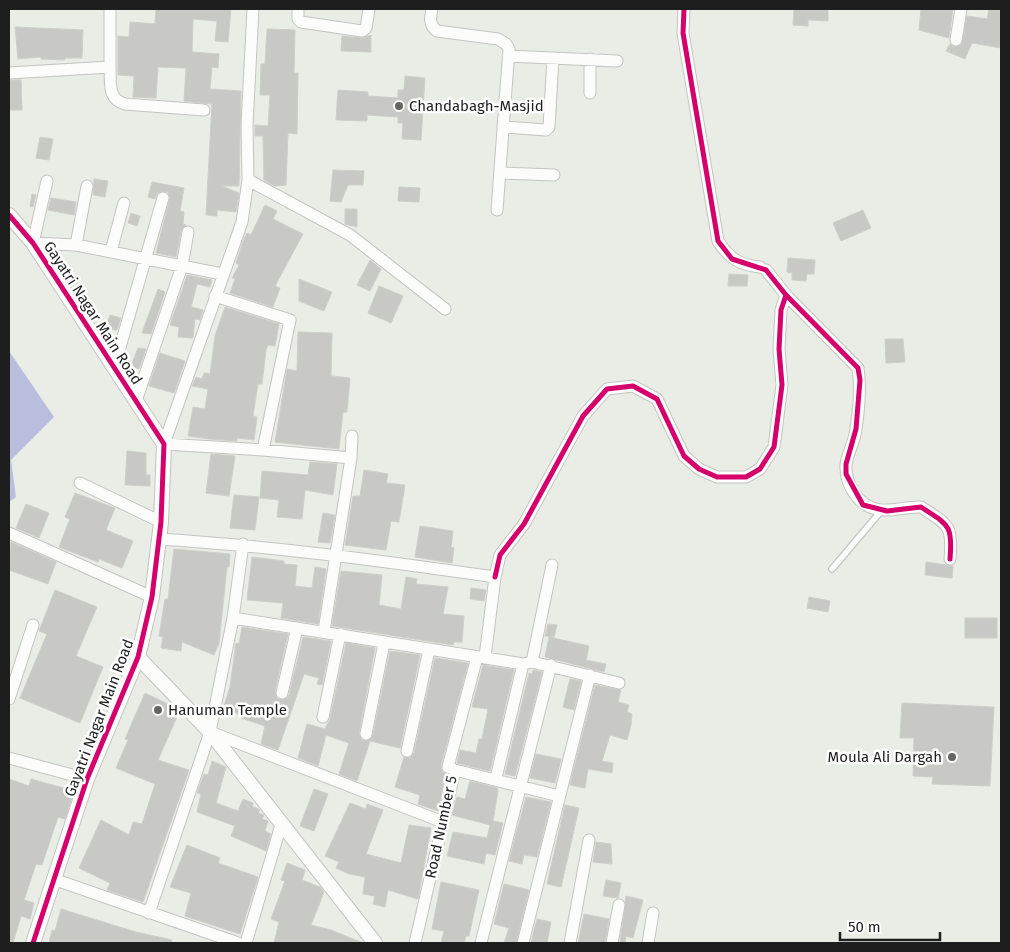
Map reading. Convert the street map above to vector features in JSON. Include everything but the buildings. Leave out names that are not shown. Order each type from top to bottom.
[{"type":"street","points":[[110,9],[111,95],[115,100],[125,104],[204,110]]},
{"type":"street","points":[[253,9],[247,125],[248,180],[242,222],[222,274],[164,444],[351,458]]},
{"type":"street","points":[[298,9],[298,19],[301,22],[362,31],[366,28],[368,9]]},
{"type":"street","points":[[432,9],[430,19],[432,27],[437,31],[498,39],[506,44],[508,56],[497,210]]},
{"type":"street","points":[[684,9],[683,33],[718,241],[732,259],[763,269],[858,368],[860,380],[856,428],[846,464],[846,474],[855,494],[863,505],[882,510],[921,507],[950,530],[952,537],[950,559]]},
{"type":"street","points":[[956,40],[960,9]]},
{"type":"street","points":[[508,56],[617,61]]},
{"type":"street","points":[[503,127],[546,130],[549,127],[553,58]]},
{"type":"street","points":[[590,60],[590,93]]},
{"type":"street","points":[[9,74],[110,66]]},
{"type":"street","points":[[500,173],[554,175]]},
{"type":"street","points":[[248,180],[350,236],[445,309]]},
{"type":"street","points":[[48,181],[33,243],[76,245],[222,274]]},
{"type":"street","points":[[76,245],[87,186]]},
{"type":"street","points":[[114,368],[163,198]]},
{"type":"street","points":[[111,251],[124,203]]},
{"type":"street","name":"Gayatri Nagar Main Road","points":[[9,214],[33,243],[164,444],[161,522],[152,597],[138,657],[87,779],[33,943]]},
{"type":"street","points":[[136,401],[182,266],[188,232]]},
{"type":"street","points":[[481,657],[500,555],[524,524],[583,416],[607,389],[633,386],[657,399],[684,456],[699,469],[717,477],[746,477],[760,469],[774,447],[778,428],[782,385],[779,349],[780,320],[786,295]]},
{"type":"street","points":[[215,296],[290,320],[263,450]]},
{"type":"street","points":[[324,631],[351,458],[352,436]]},
{"type":"street","points":[[80,483],[161,522]]},
{"type":"street","points":[[9,533],[152,597]]},
{"type":"street","points":[[158,540],[243,544],[336,554],[495,577]]},
{"type":"street","points":[[149,913],[210,732],[233,618],[243,544]]},
{"type":"street","points":[[496,778],[528,663],[552,565]]},
{"type":"street","points":[[233,618],[324,631],[428,650],[551,665],[619,683]]},
{"type":"street","points":[[9,699],[34,625]]},
{"type":"street","points":[[282,693],[297,628]]},
{"type":"street","points":[[324,717],[340,634]]},
{"type":"street","points":[[366,734],[384,642]]},
{"type":"street","points":[[407,751],[428,650]]},
{"type":"street","points":[[138,657],[210,732],[375,943]]},
{"type":"street","name":"Road Number 5","points":[[415,943],[455,770],[448,767],[481,657]]},
{"type":"street","points":[[481,943],[551,665]]},
{"type":"street","points":[[522,943],[590,675]]},
{"type":"street","points":[[210,732],[443,822]]},
{"type":"street","points":[[9,758],[87,779]]},
{"type":"street","points":[[455,770],[496,778],[559,796]]},
{"type":"street","points":[[246,943],[281,825]]},
{"type":"street","points":[[570,943],[589,840]]},
{"type":"street","points":[[54,879],[238,943]]},
{"type":"street","points":[[612,943],[619,905]]},
{"type":"street","points":[[648,943],[653,913]]},
{"type":"lane","points":[[832,570],[882,510]]},
{"type":"water","points":[[9,351],[54,417],[11,460],[16,497],[9,502]]},
{"type":"cycle path","points":[[684,9],[683,33],[718,241],[732,259],[766,270],[786,295],[858,368],[860,380],[856,429],[846,464],[846,474],[863,505],[887,511],[921,507],[943,522],[947,527],[951,539],[950,559]]},
{"type":"cycle path","points":[[9,215],[33,243],[164,444],[161,522],[152,597],[138,657],[87,779],[33,943]]},
{"type":"cycle path","points":[[495,577],[500,555],[524,524],[583,416],[607,389],[633,386],[657,399],[684,456],[699,469],[717,477],[746,477],[760,469],[774,447],[782,385],[779,349],[781,310],[786,295]]},
{"type":"place","name":"Chandabagh-Masjid","points":[[399,106]]},
{"type":"place","name":"Hanuman Temple","points":[[158,710]]},
{"type":"place","name":"Moula Ali Dargah","points":[[952,757]]}]
